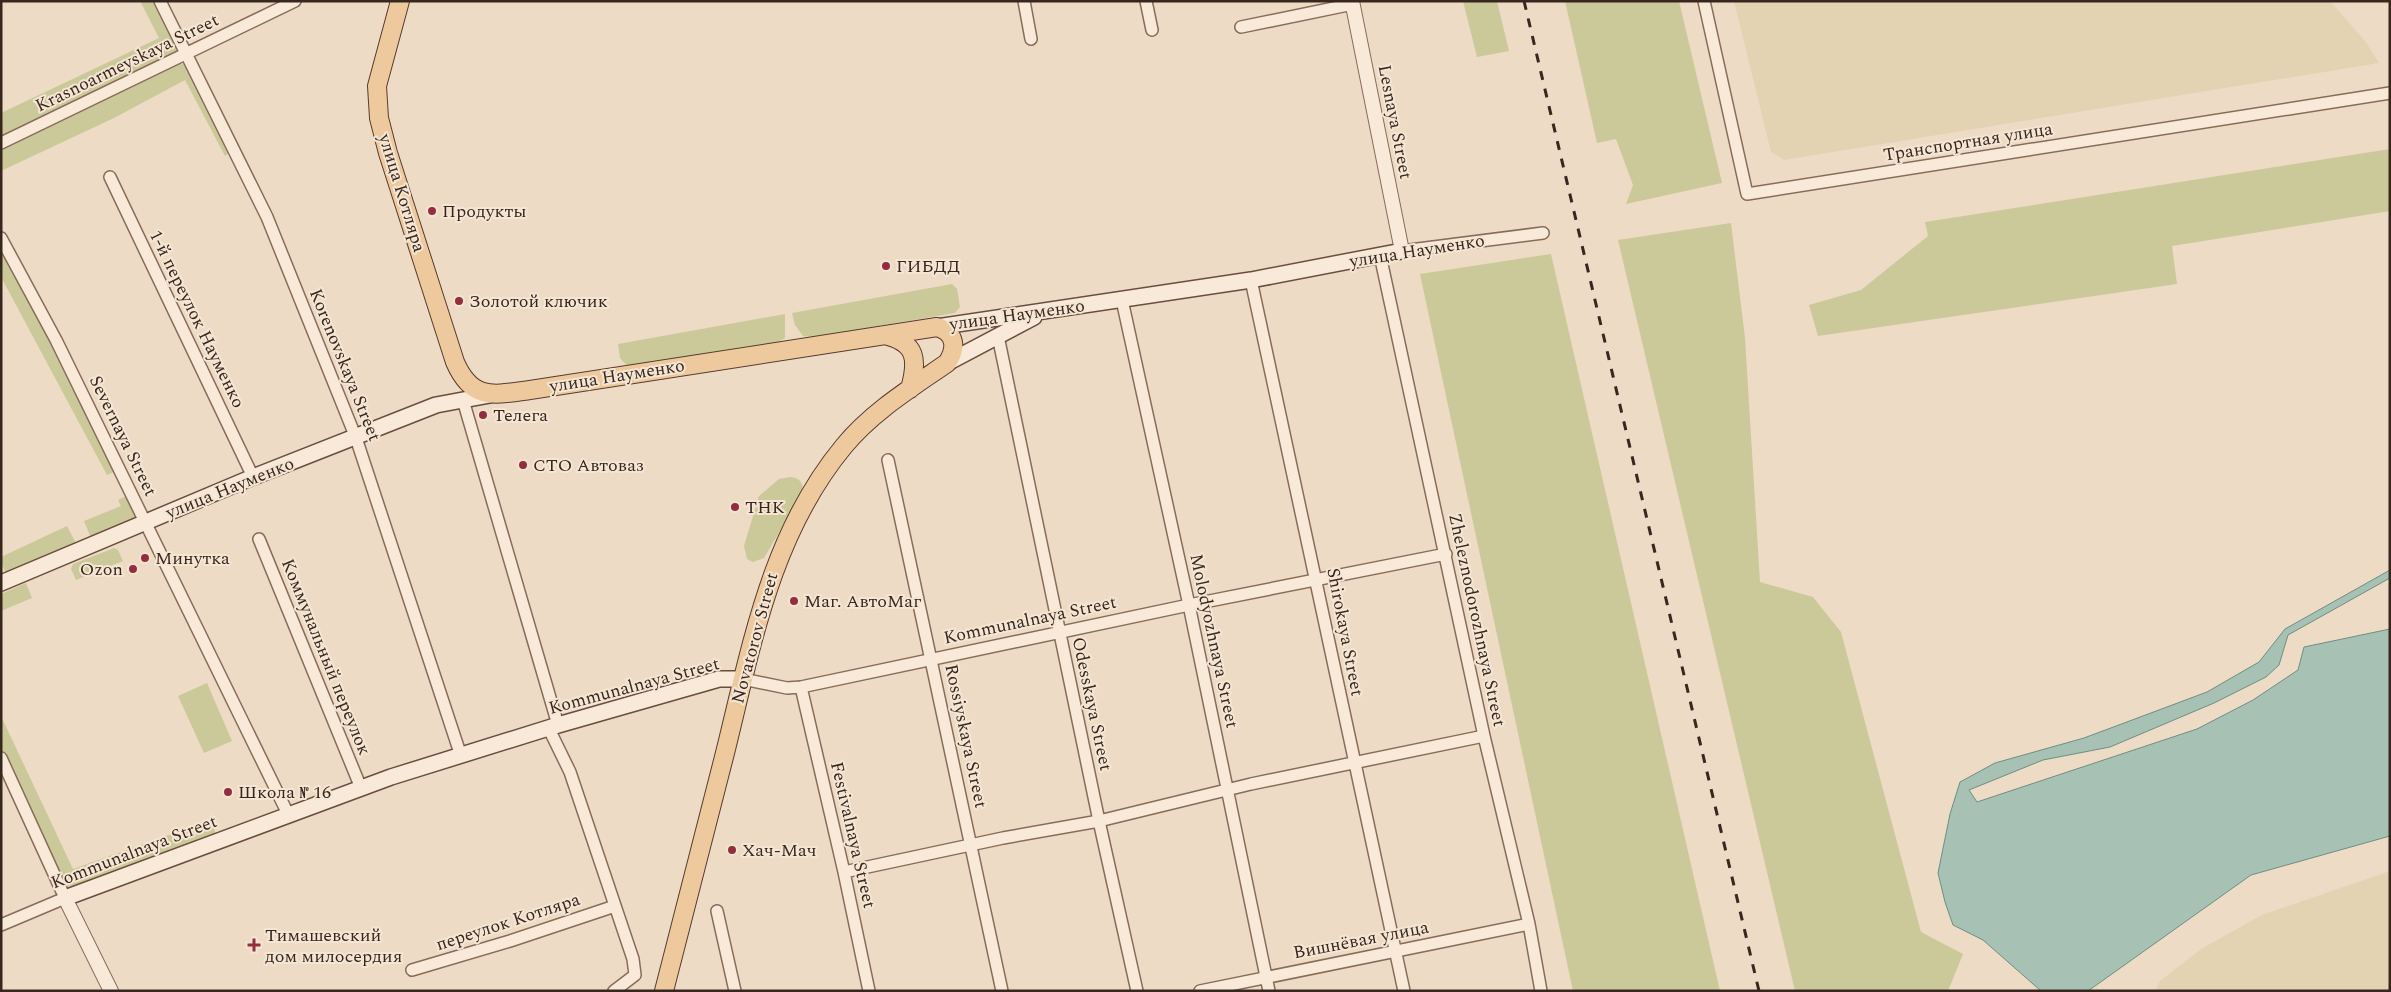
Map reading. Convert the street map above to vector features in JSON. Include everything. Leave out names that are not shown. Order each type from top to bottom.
[{"type":"main road","name":"улица Котляра","points":[[400,1],[378,86],[379,118],[388,153],[455,362],[465,381],[474,389],[490,395]]},
{"type":"main road","name":"улица Науменко","points":[[1,583],[253,477],[436,405],[490,395],[884,335],[910,342],[937,327],[1042,313],[1251,280],[1402,251]]},
{"type":"main road","name":"Novatorov Street","points":[[664,991],[757,618],[783,544],[808,496],[845,444],[873,417],[947,363],[1042,313]]},
{"type":"main road","points":[[910,342],[929,362],[947,363],[953,354],[953,339],[950,334],[937,327]]},
{"type":"main road","points":[[910,342],[914,369],[910,389]]},
{"type":"main road","name":"Kommunalnaya Street","points":[[65,898],[288,814],[460,756],[720,679],[743,679]]},
{"type":"street","name":"Korenovskaya Street","points":[[160,1],[267,217],[356,438],[460,756]]},
{"type":"street","name":"Krasnoarmeyskaya Street","points":[[1,143],[295,1]]},
{"type":"street","points":[[1024,1],[1031,39]]},
{"type":"street","points":[[1146,1],[1152,30]]},
{"type":"street","name":"Транспортная улица","points":[[1704,1],[1747,194],[2390,92]]},
{"type":"street","points":[[1241,27],[1353,3]]},
{"type":"street","name":"Lesnaya Street","points":[[1353,3],[1402,251]]},
{"type":"street","name":"1-й переулок Науменко","points":[[110,177],[253,477]]},
{"type":"street","name":"улица Науменко","points":[[1402,251],[1543,233]]},
{"type":"street","name":"Severnaya Street","points":[[1,238],[56,340],[288,814]]},
{"type":"street","name":"Zheleznodorozhnaya Street","points":[[1380,255],[1484,736],[1529,924],[1541,991]]},
{"type":"street","name":"Shirokaya Street","points":[[1251,280],[1404,991]]},
{"type":"street","name":"Molodyozhnaya Street","points":[[1122,300],[1190,605],[1269,991]]},
{"type":"street","name":"Odesskaya Street","points":[[998,336],[1099,821],[1137,991]]},
{"type":"street","points":[[463,400],[553,727],[633,959],[635,975],[614,991]]},
{"type":"street","name":"Rossiyskaya Street","points":[[888,460],[1002,991]]},
{"type":"street","name":"Коммунальный переулок","points":[[259,539],[361,788]]},
{"type":"street","name":"Kommunalnaya Street","points":[[743,679],[787,688],[801,687],[1190,605],[1446,554]]},
{"type":"street","name":"Festivalnaya Street","points":[[801,687],[844,872],[869,991]]},
{"type":"street","points":[[844,872],[1003,838],[1099,821],[1228,790],[1484,736]]},
{"type":"street","points":[[1,758],[65,898],[111,991]]},
{"type":"street","name":"Kommunalnaya Street","points":[[1,925],[65,898]]},
{"type":"street","name":"переулок Котляра","points":[[412,970],[510,941],[615,906]]},
{"type":"street","points":[[717,911],[735,991]]},
{"type":"street","name":"Вишнёвая улица","points":[[1200,991],[1529,924]]},
{"type":"shaded area","points":[[140,1],[155,1],[179,51],[1,139],[1,113],[159,38]]},
{"type":"shaded area","points":[[1463,1],[1497,1],[1509,51],[1477,57]]},
{"type":"shaded area","points":[[1565,1],[1679,1],[1722,183],[1626,204],[1633,185],[1616,139],[1597,143]]},
{"type":"shaded area","points":[[1734,1],[2330,1],[2366,42],[2379,63],[1784,160],[1771,152]]},
{"type":"shaded area","points":[[179,63],[186,65],[230,152],[225,156],[185,80],[114,118],[1,171],[1,148]]},
{"type":"shaded area","points":[[2390,149],[2390,211],[2172,246],[2177,284],[1818,336],[1809,305],[1861,290],[1928,236],[1925,222]]},
{"type":"shaded area","points":[[1731,223],[1745,338],[1760,582],[1813,597],[1841,632],[1921,932],[1963,954],[1948,991],[1795,991],[1618,240]]},
{"type":"shaded area","points":[[1,250],[118,470],[107,475],[1,277]]},
{"type":"shaded area","points":[[1551,254],[1720,991],[1573,991],[1420,274]]},
{"type":"shaded area","points":[[952,284],[957,289],[960,307],[955,313],[814,337],[803,336],[795,325],[792,313]]},
{"type":"shaded area","points":[[785,314],[785,338],[774,344],[627,366],[620,358],[618,344]]},
{"type":"shaded area","points":[[790,477],[800,480],[804,490],[764,558],[753,562],[747,559],[744,546],[759,496],[779,479]]},
{"type":"shaded area","points":[[130,494],[139,519],[91,538],[84,521],[121,506],[118,500]]},
{"type":"shaded area","points":[[67,526],[77,545],[9,579],[1,563],[1,557]]},
{"type":"shaded area","points":[[114,548],[118,550],[123,561],[76,580],[71,569],[73,564]]},
{"type":"shaded area","points":[[2390,570],[2390,578],[2288,635],[2279,665],[2266,677],[2214,703],[2110,747],[2043,760],[1969,790],[1977,802],[2197,729],[2253,700],[2298,670],[2304,647],[2390,629],[2390,836],[2251,875],[2088,991],[2041,991],[1983,940],[1953,925],[1938,873],[1950,814],[1960,782],[1995,763],[2084,738],[2207,692],[2259,662],[2285,629]]},
{"type":"shaded area","points":[[26,583],[32,598],[1,611],[1,594]]},
{"type":"shaded area","points":[[207,683],[232,741],[204,753],[178,696]]},
{"type":"shaded area","points":[[1,716],[73,869],[211,820],[216,835],[76,887],[67,886],[63,882],[1,748]]},
{"type":"shaded area","points":[[2390,871],[2390,991],[2155,991],[2160,981],[2201,949],[2262,915]]},
{"type":"railway","points":[[1524,1],[1759,991]]},
{"type":"place","name":"Продукты","points":[[432,211]]},
{"type":"place","name":"ГИБДД","points":[[886,266]]},
{"type":"place","name":"Золотой ключик","points":[[459,301]]},
{"type":"place","name":"Телега","points":[[483,415]]},
{"type":"place","name":"СТО Автоваз","points":[[523,465]]},
{"type":"place","name":"ТНК","points":[[735,507]]},
{"type":"place","name":"Минутка","points":[[145,558]]},
{"type":"place","name":"Ozon","points":[[133,569]]},
{"type":"place","name":"Маг. АвтоМаг","points":[[794,601]]},
{"type":"place","name":"Школа № 16","points":[[228,792]]},
{"type":"place","name":"Хач-Мач","points":[[732,850]]},
{"type":"place","name":"Тимашевский дом милосердия","points":[[254,945]]}]
